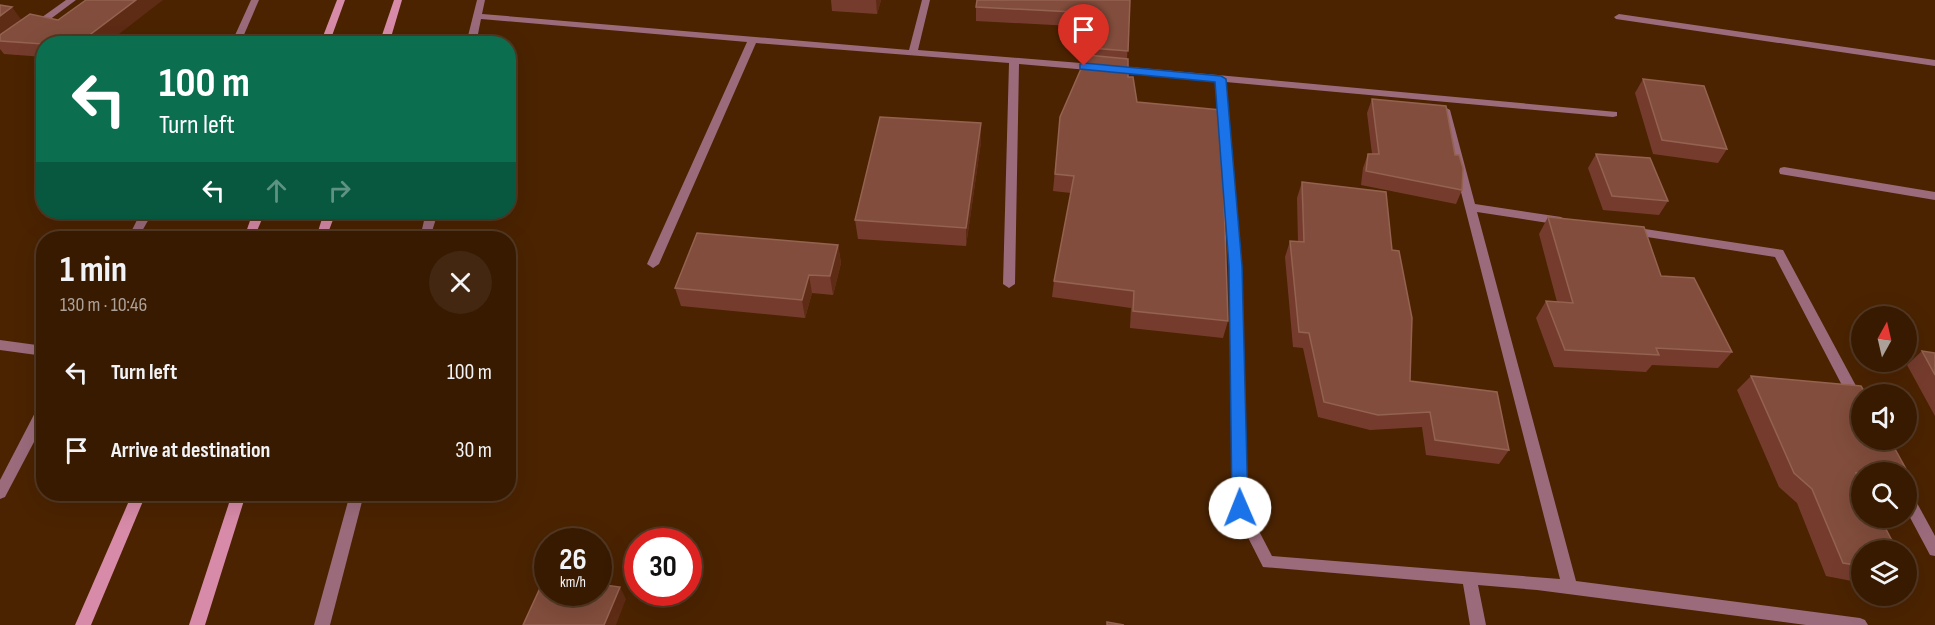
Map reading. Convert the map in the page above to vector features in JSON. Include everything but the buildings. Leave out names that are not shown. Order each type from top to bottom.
[{"type":"street","points":[[27,32],[72,0]]},
{"type":"street","points":[[239,36],[255,0]]},
{"type":"street","points":[[327,36],[341,0]]},
{"type":"street","points":[[387,36],[398,0]]},
{"type":"street","points":[[473,36],[481,0]]},
{"type":"street","points":[[913,53],[926,0]]},
{"type":"street","points":[[477,16],[1613,114]]},
{"type":"street","points":[[1619,17],[1935,63]]},
{"type":"street","points":[[653,264],[753,40]]},
{"type":"street","points":[[1009,284],[1014,61]]},
{"type":"street","points":[[1221,79],[1236,266],[1240,508],[1268,562],[1570,588],[1860,625]]},
{"type":"street","points":[[1443,100],[1570,588]]},
{"type":"street","points":[[1784,171],[1935,196]]},
{"type":"street","points":[[1471,207],[1577,223]]},
{"type":"street","points":[[1625,230],[1779,253],[1851,389]]},
{"type":"street","points":[[0,345],[36,350]]},
{"type":"street","points":[[0,493],[36,425]]},
{"type":"street","points":[[82,625],[136,501]]},
{"type":"street","points":[[197,625],[237,501]]},
{"type":"street","points":[[322,625],[355,501]]},
{"type":"street","points":[[1917,516],[1935,550]]},
{"type":"street","points":[[1469,578],[1478,625]]},
{"type":"route","points":[[1084,66],[1221,79],[1236,266],[1240,508]]}]
